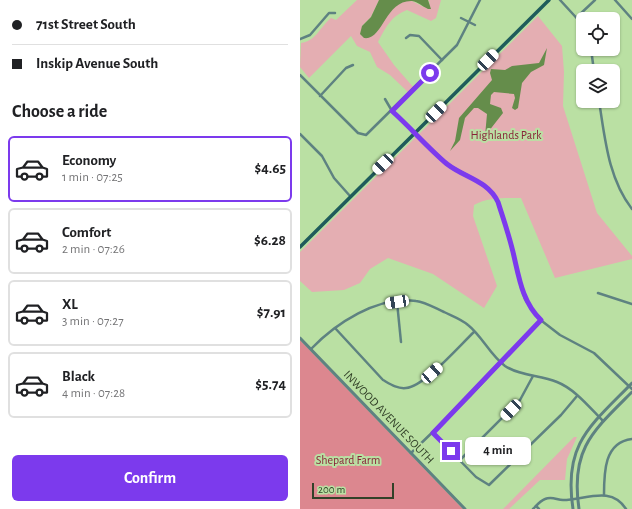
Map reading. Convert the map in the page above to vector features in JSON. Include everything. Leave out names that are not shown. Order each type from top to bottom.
[{"type":"main road","points":[[300,247],[549,0]]},
{"type":"street","points":[[300,75],[351,126],[361,135],[366,135],[392,111],[457,45],[480,0]]},
{"type":"street","points":[[560,0],[576,16]]},
{"type":"street","points":[[582,12],[595,0]]},
{"type":"street","points":[[615,0],[632,18]]},
{"type":"street","points":[[300,39],[310,35],[329,13],[336,13]]},
{"type":"street","points":[[461,18],[475,24]]},
{"type":"street","points":[[406,38],[410,35],[419,36],[442,60]]},
{"type":"street","points":[[320,96],[346,68],[353,65]]},
{"type":"street","points":[[385,99],[392,111],[452,168],[476,180],[494,194],[498,202],[513,252],[525,299],[541,320],[560,335],[594,353],[631,388]]},
{"type":"street","points":[[600,108],[611,167],[619,188],[632,209]]},
{"type":"street","points":[[300,134],[322,156],[334,178],[350,196]]},
{"type":"street","points":[[598,293],[632,304]]},
{"type":"street","points":[[397,302],[400,342]]},
{"type":"street","points":[[311,349],[321,338],[335,328],[373,307],[397,302],[422,302],[464,322],[500,362],[510,369],[557,382],[567,387],[603,421]]},
{"type":"street","points":[[412,454],[541,320]]},
{"type":"street","points":[[335,328],[383,380],[403,388],[409,388],[421,383],[474,332]]},
{"type":"street","name":"INWOOD AVENUE SOUTH","points":[[300,338],[465,509]]},
{"type":"street","points":[[460,460],[520,400],[533,376]]},
{"type":"street","points":[[574,509],[571,473],[576,451],[584,434],[599,417],[631,388]]},
{"type":"street","points":[[579,509],[576,476],[580,456],[590,436],[631,388]]},
{"type":"street","points":[[433,433],[484,483],[489,485],[493,483],[561,416],[576,396]]},
{"type":"street","points":[[604,495],[604,472],[609,454],[620,443],[632,439]]},
{"type":"street","points":[[533,509],[549,498],[563,500],[604,495],[617,500],[626,509]]},
{"type":"street","points":[[536,506],[539,509]]},
{"type":"green space","points":[[357,0],[379,0],[371,17],[362,26],[376,33],[389,11],[398,3],[410,0],[424,7],[430,3],[428,0],[441,0],[436,18],[431,21],[407,10],[401,12],[386,27],[378,42],[394,65],[414,88],[409,93],[390,75],[377,67],[370,52],[357,46],[351,36],[309,78],[300,67],[301,43],[314,37],[331,18],[336,20]]},
{"type":"green space","name":"Highlands Park","points":[[538,16],[562,46],[564,72],[563,106],[597,213],[632,256],[632,259],[555,278],[521,198],[497,198],[479,202],[474,205],[473,216],[497,286],[484,308],[433,274],[388,258],[370,269],[360,283],[344,290],[312,292],[300,281],[300,252]]},
{"type":"green space","name":"Shepard Farm","points":[[300,340],[463,509],[300,509]]},
{"type":"green space","points":[[574,437],[577,437],[567,459],[565,480],[540,480],[509,509],[503,509]]},
{"type":"shaded area","points":[[379,0],[428,0],[431,9],[412,1],[403,2],[390,13],[376,33],[370,37],[364,38],[360,34],[362,26],[371,17]]},
{"type":"shaded area","points":[[547,48],[544,65],[531,72],[522,83],[518,108],[515,110],[512,108],[515,98],[514,94],[494,92],[491,95],[490,104],[501,108],[503,113],[485,136],[487,114],[478,108],[474,108],[465,118],[460,140],[450,151],[455,141],[459,118],[492,80],[490,73],[491,69],[505,70],[512,66],[539,63]]},
{"type":"route","points":[[430,73],[392,111],[452,168],[483,183],[494,194],[498,202],[513,252],[518,277],[525,299],[541,320],[433,433],[451,451]]}]
